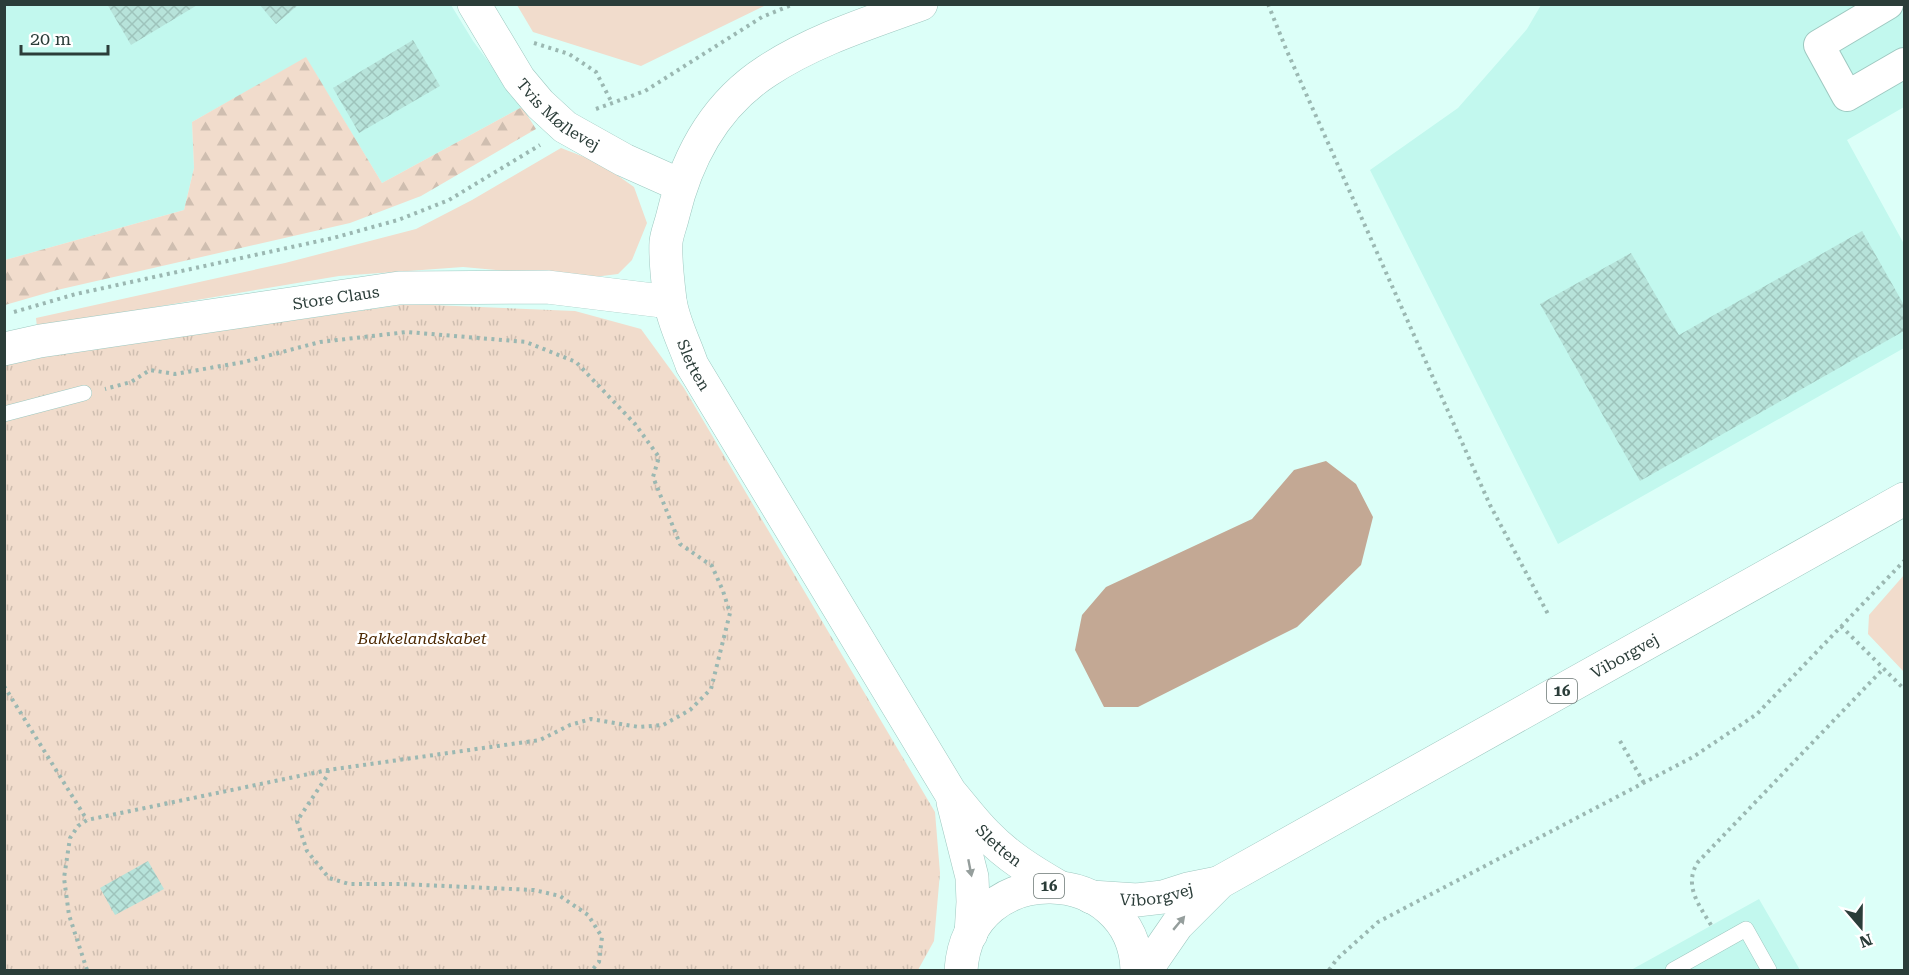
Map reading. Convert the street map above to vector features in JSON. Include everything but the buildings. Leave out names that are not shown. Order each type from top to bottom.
[{"type":"street","name":"Tvis Møllevej","points":[[474,4],[519,79],[540,104],[565,127],[624,160],[680,185]]},
{"type":"street","name":"Sletten","points":[[921,4],[808,48],[767,71],[741,91],[717,115],[697,148],[680,185],[666,242],[670,302],[692,365],[950,792],[1005,852],[1031,871],[1059,887]]},
{"type":"street","points":[[1888,4],[1819,45],[1847,96],[1905,63]]},
{"type":"street","name":"Store Claus","points":[[4,349],[40,341],[399,288],[547,287],[670,302]]},
{"type":"street","name":"Viborgvej","points":[[1146,970],[1177,924],[1220,882],[1905,499]]},
{"type":"street","name":"Sletten","points":[[950,792],[972,877],[971,934]]},
{"type":"street","name":"Viborgvej","points":[[1091,897],[1137,900],[1220,882]]},
{"type":"street","name":"16","points":[[960,970],[964,950],[980,919],[1008,896],[1041,886],[1076,890],[1106,907],[1118,919],[1127,934],[1134,950],[1137,970]]},
{"type":"lane","points":[[4,414],[84,393]]},
{"type":"lane","points":[[1673,970],[1746,929],[1769,970]]},
{"type":"path","points":[[4,315],[76,294],[333,238],[398,220],[449,200],[565,127],[580,115],[645,91],[762,17],[794,4]]},
{"type":"path","points":[[1268,4],[1490,505],[1548,614]]},
{"type":"path","points":[[527,40],[582,61],[596,72],[612,103]]},
{"type":"path","points":[[84,393],[131,382],[150,370],[175,374],[244,362],[330,340],[407,332],[526,342],[576,362],[635,424],[659,457],[653,477],[680,544],[712,566],[730,613],[711,689],[690,710],[663,725],[639,727],[591,719],[570,725],[540,740],[328,770],[87,820],[78,826],[70,838],[64,878],[69,915],[87,970]]},
{"type":"path","points":[[1329,970],[1337,959],[1378,922],[1693,757],[1757,714],[1905,561]]},
{"type":"path","points":[[1841,626],[1905,689]]},
{"type":"path","points":[[1723,942],[1694,895],[1690,878],[1693,869],[1884,668]]},
{"type":"path","points":[[4,686],[87,820]]},
{"type":"path","points":[[1620,741],[1644,783]]},
{"type":"path","points":[[328,770],[327,776],[297,821],[307,851],[329,878],[349,884],[534,890],[560,896],[588,915],[602,937],[599,962],[592,970]]},
{"type":"shaded area","points":[[5,5],[451,5],[473,41],[522,107],[382,183],[306,58],[192,122],[194,168],[184,210],[5,260]]},
{"type":"shaded area","points":[[1541,5],[1904,5],[1904,107],[1847,140],[1904,244],[1904,348],[1558,544],[1370,170],[1458,108],[1527,29]]},
{"type":"shaded area","points":[[1326,461],[1356,484],[1373,517],[1361,565],[1297,627],[1138,707],[1104,707],[1075,650],[1082,615],[1106,587],[1252,519],[1294,470]]},
{"type":"shaded area","points":[[1759,899],[1800,970],[1631,970]]},
{"type":"green space","points":[[517,5],[766,5],[641,66],[533,32]]},
{"type":"green space","points":[[306,57],[382,183],[522,107],[536,129],[421,196],[350,223],[57,290],[5,305],[5,260],[184,210],[194,168],[192,122]]},
{"type":"green space","points":[[561,148],[600,163],[634,187],[647,223],[632,260],[618,274],[586,278],[463,267],[339,276],[37,327],[36,318],[285,263],[416,229],[472,200]]},
{"type":"green space","name":"Bakkelandskabet","points":[[408,304],[575,311],[641,329],[684,388],[935,812],[940,873],[934,941],[918,970],[5,970],[4,361]]},
{"type":"green space","points":[[1904,575],[1904,672],[1868,634],[1869,615]]}]
